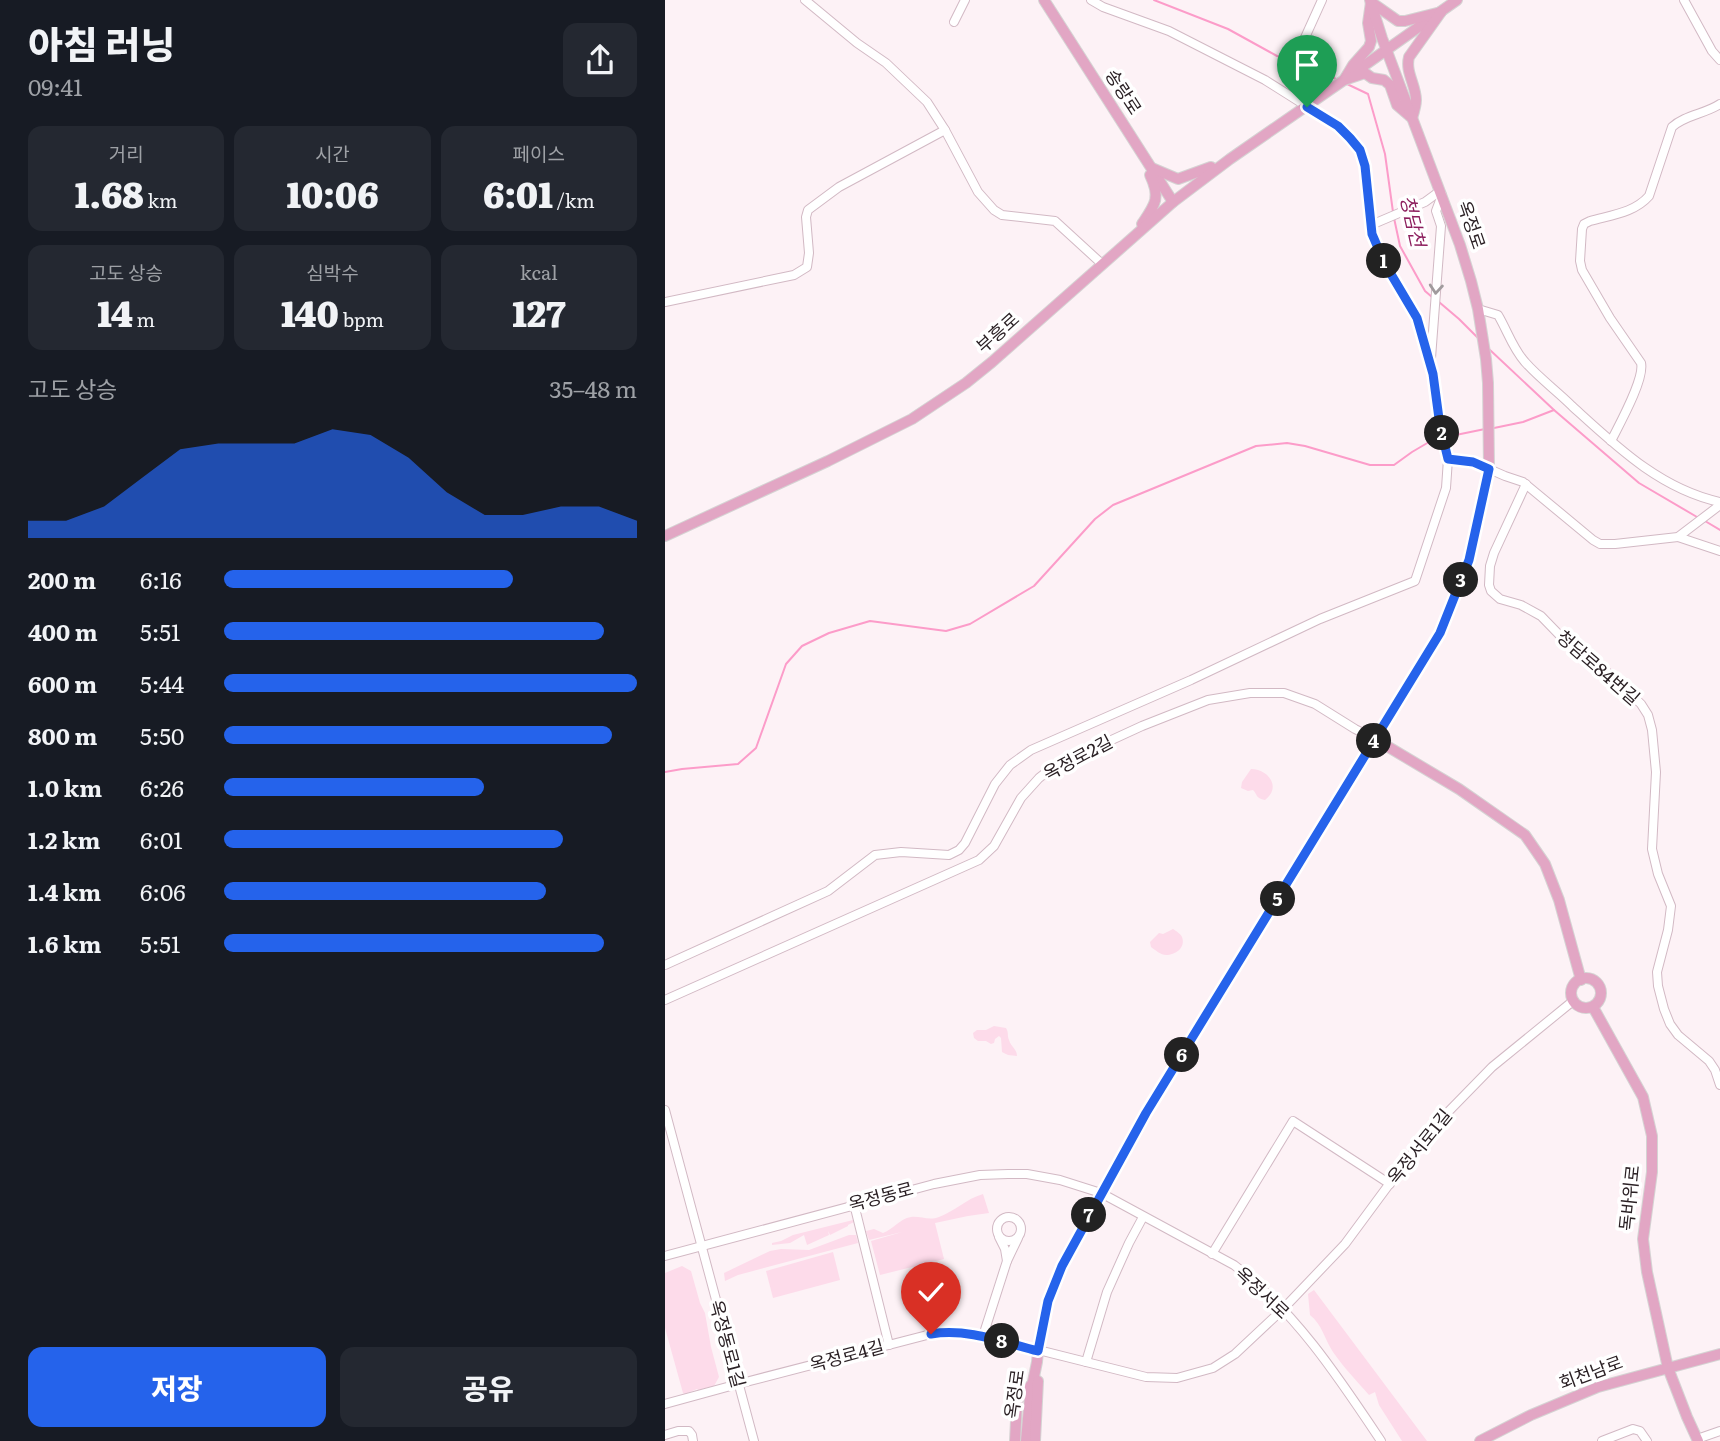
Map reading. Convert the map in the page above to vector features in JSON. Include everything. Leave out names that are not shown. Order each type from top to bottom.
[{"type":"main road","name":"송랑로","points":[[1044,0],[1173,202]]},
{"type":"main road","points":[[1344,80],[1457,0]]},
{"type":"main road","points":[[1371,1],[1398,20],[1405,21],[1441,12]]},
{"type":"main road","points":[[1371,1],[1388,50]]},
{"type":"main road","points":[[1344,80],[1353,65],[1370,47],[1368,23],[1371,1]]},
{"type":"main road","points":[[1344,80],[1364,73],[1384,80],[1390,85],[1397,105],[1412,118],[1416,99],[1407,63],[1441,12]]},
{"type":"main road","name":"옥정로","points":[[1026,1441],[1030,1396],[1048,1301],[1062,1266],[1146,1113],[1440,633],[1469,560],[1489,464],[1487,371],[1478,314],[1471,281],[1441,193],[1388,50]]},
{"type":"main road","name":"부흥로","points":[[665,536],[912,419],[966,383],[1173,202],[1344,80]]},
{"type":"main road","points":[[1134,236],[1155,204],[1157,195],[1155,184],[1136,144]]},
{"type":"main road","points":[[1151,168],[1178,179],[1230,159]]},
{"type":"main road","points":[[1375,739],[1459,789],[1525,835],[1545,864],[1555,888],[1581,980]]},
{"type":"main road","points":[[1581,980],[1595,982],[1601,990],[1600,1000],[1593,1007],[1580,1007],[1573,1001],[1573,986],[1581,980]]},
{"type":"main road","name":"독바위로","points":[[1593,1007],[1643,1097],[1652,1136],[1652,1172],[1643,1239],[1647,1272],[1668,1368],[1697,1440]]},
{"type":"main road","name":"회천남로","points":[[1480,1441],[1531,1415],[1598,1387],[1720,1354]]},
{"type":"main road","points":[[1035,1441],[1039,1390],[1038,1357]]},
{"type":"main road","points":[[1015,1441],[1017,1400],[1033,1383]]},
{"type":"street","points":[[805,0],[886,63],[927,102],[978,192],[994,210],[1002,215],[1055,221],[1102,264]]},
{"type":"street","points":[[954,22],[965,0]]},
{"type":"street","points":[[665,965],[828,891],[875,855],[901,852],[949,855],[959,850],[995,785],[1010,765],[1031,751],[1320,619],[1415,581],[1445,488],[1447,456],[1431,366],[1417,318],[1385,264],[1372,234],[1374,223],[1360,150],[1338,126],[1265,80],[1169,31],[1091,0]]},
{"type":"street","points":[[1289,73],[1322,0]]},
{"type":"street","points":[[1684,0],[1712,51],[1720,60]]},
{"type":"street","points":[[1611,441],[1643,370],[1582,270],[1582,229],[1584,224],[1590,221],[1635,209],[1650,197],[1672,127],[1720,104]]},
{"type":"street","points":[[665,302],[794,275],[801,271],[807,267],[809,259],[806,217],[808,210],[839,187],[944,130]]},
{"type":"street","points":[[1374,223],[1441,193]]},
{"type":"street","points":[[1431,366],[1441,226],[1436,211],[1441,193]]},
{"type":"street","points":[[1478,314],[1498,315],[1524,362],[1648,471],[1672,485],[1719,505],[1681,535]]},
{"type":"street","points":[[1447,456],[1489,464],[1526,484],[1600,544],[1681,535],[1720,551]]},
{"type":"street","name":"청담로84번길","points":[[1526,484],[1494,553],[1488,579],[1491,591],[1500,599],[1536,612],[1574,650],[1611,675],[1648,715],[1656,772],[1652,849],[1671,910],[1657,972],[1658,986],[1669,1024],[1709,1061],[1720,1085]]},
{"type":"street","name":"옥정로2길","points":[[665,1000],[979,860],[995,846],[1021,799],[1039,778],[1053,767],[1142,726],[1208,700],[1250,693],[1284,693],[1315,704],[1375,739]]},
{"type":"street","name":"옥정서로1길","points":[[1086,1362],[1164,1379],[1213,1368],[1235,1354],[1283,1309],[1345,1244],[1410,1156],[1449,1111],[1485,1074],[1573,1001]]},
{"type":"street","name":"옥정동로1길","points":[[665,1110],[754,1441]]},
{"type":"street","points":[[1212,1254],[1293,1121],[1390,1184]]},
{"type":"street","name":"옥정동로","points":[[665,1256],[854,1204],[980,1175],[1027,1174],[1060,1180],[1101,1193]]},
{"type":"street","name":"옥정서로","points":[[1101,1193],[1234,1265],[1247,1275],[1283,1309],[1323,1358],[1381,1441]]},
{"type":"street","points":[[854,1204],[889,1345]]},
{"type":"street","points":[[983,1336],[1007,1261],[1021,1231],[1017,1220],[1009,1217],[1002,1219],[997,1226],[1007,1261]]},
{"type":"street","points":[[1086,1362],[1107,1292],[1143,1217]]},
{"type":"street","points":[[998,1234],[1002,1239],[1010,1241],[1019,1235]]},
{"type":"street","name":"옥정로4길","points":[[665,1404],[947,1332],[983,1336],[1038,1357],[1086,1362]]},
{"type":"street","points":[[1602,1441],[1633,1429],[1640,1431],[1647,1441]]},
{"type":"street","points":[[665,1435],[685,1430],[692,1434],[693,1441]]},
{"type":"street","points":[[1697,1440],[1720,1431]]},
{"type":"shaded area","points":[[1251,769],[1263,772],[1273,784],[1270,795],[1265,800],[1258,797],[1253,790],[1241,788]]},
{"type":"shaded area","points":[[1173,929],[1182,937],[1179,950],[1166,955],[1151,947],[1150,942],[1159,933]]},
{"type":"shaded area","points":[[994,1026],[1006,1028],[1017,1056],[1002,1052],[999,1036],[991,1044],[974,1038],[973,1033],[977,1030]]},
{"type":"shaded area","points":[[983,1194],[989,1213],[935,1223],[944,1259],[880,1275],[871,1241],[902,1232],[869,1240],[866,1231],[874,1229],[883,1233],[911,1217],[939,1217]]},
{"type":"shaded area","points":[[853,1220],[848,1226],[830,1235],[828,1231],[829,1235],[807,1245],[804,1235],[790,1243],[772,1245],[793,1235]]},
{"type":"shaded area","points":[[849,1235],[856,1235],[858,1243],[738,1275],[725,1281],[724,1273],[770,1251],[809,1250]]},
{"type":"shaded area","points":[[833,1252],[840,1280],[773,1298],[766,1271]]},
{"type":"shaded area","points":[[682,1266],[691,1271],[705,1313],[719,1377],[714,1386],[685,1394],[665,1328],[665,1273]]},
{"type":"shaded area","points":[[1314,1290],[1427,1441],[1402,1441],[1379,1405],[1375,1392],[1369,1395],[1337,1358],[1318,1323],[1310,1315],[1308,1294]]},
{"type":"waterway","name":"청담천","points":[[1154,0],[1228,29],[1277,56],[1290,60]]},
{"type":"waterway","name":"청담천","points":[[1299,62],[1338,80]]},
{"type":"waterway","name":"청담천","points":[[1347,84],[1368,94],[1385,154],[1393,212]]},
{"type":"waterway","name":"청담천","points":[[1394,218],[1400,246],[1425,291],[1432,297]]},
{"type":"waterway","name":"청담천","points":[[1439,302],[1479,339]]},
{"type":"waterway","name":"청담천","points":[[1490,350],[1554,410],[1639,483],[1697,517]]},
{"type":"waterway","points":[[1494,428],[1523,422],[1554,410]]},
{"type":"waterway","points":[[1446,437],[1485,429]]},
{"type":"waterway","points":[[665,772],[738,764],[756,748],[786,664],[802,646],[829,633],[870,621],[946,631],[970,624],[1034,586],[1095,519],[1113,505],[1256,446],[1287,443],[1370,465],[1394,465],[1429,442],[1441,439]]},
{"type":"waterway","name":"청담천","points":[[1705,521],[1720,530]]},
{"type":"route","points":[[931,1334],[970,1333],[1038,1351],[1048,1301],[1062,1266],[1101,1193],[1146,1113],[1440,633],[1469,560],[1489,469],[1473,462],[1448,459],[1440,426],[1433,374],[1417,318],[1385,264],[1372,234],[1365,166],[1360,150],[1338,126],[1307,107]]}]
